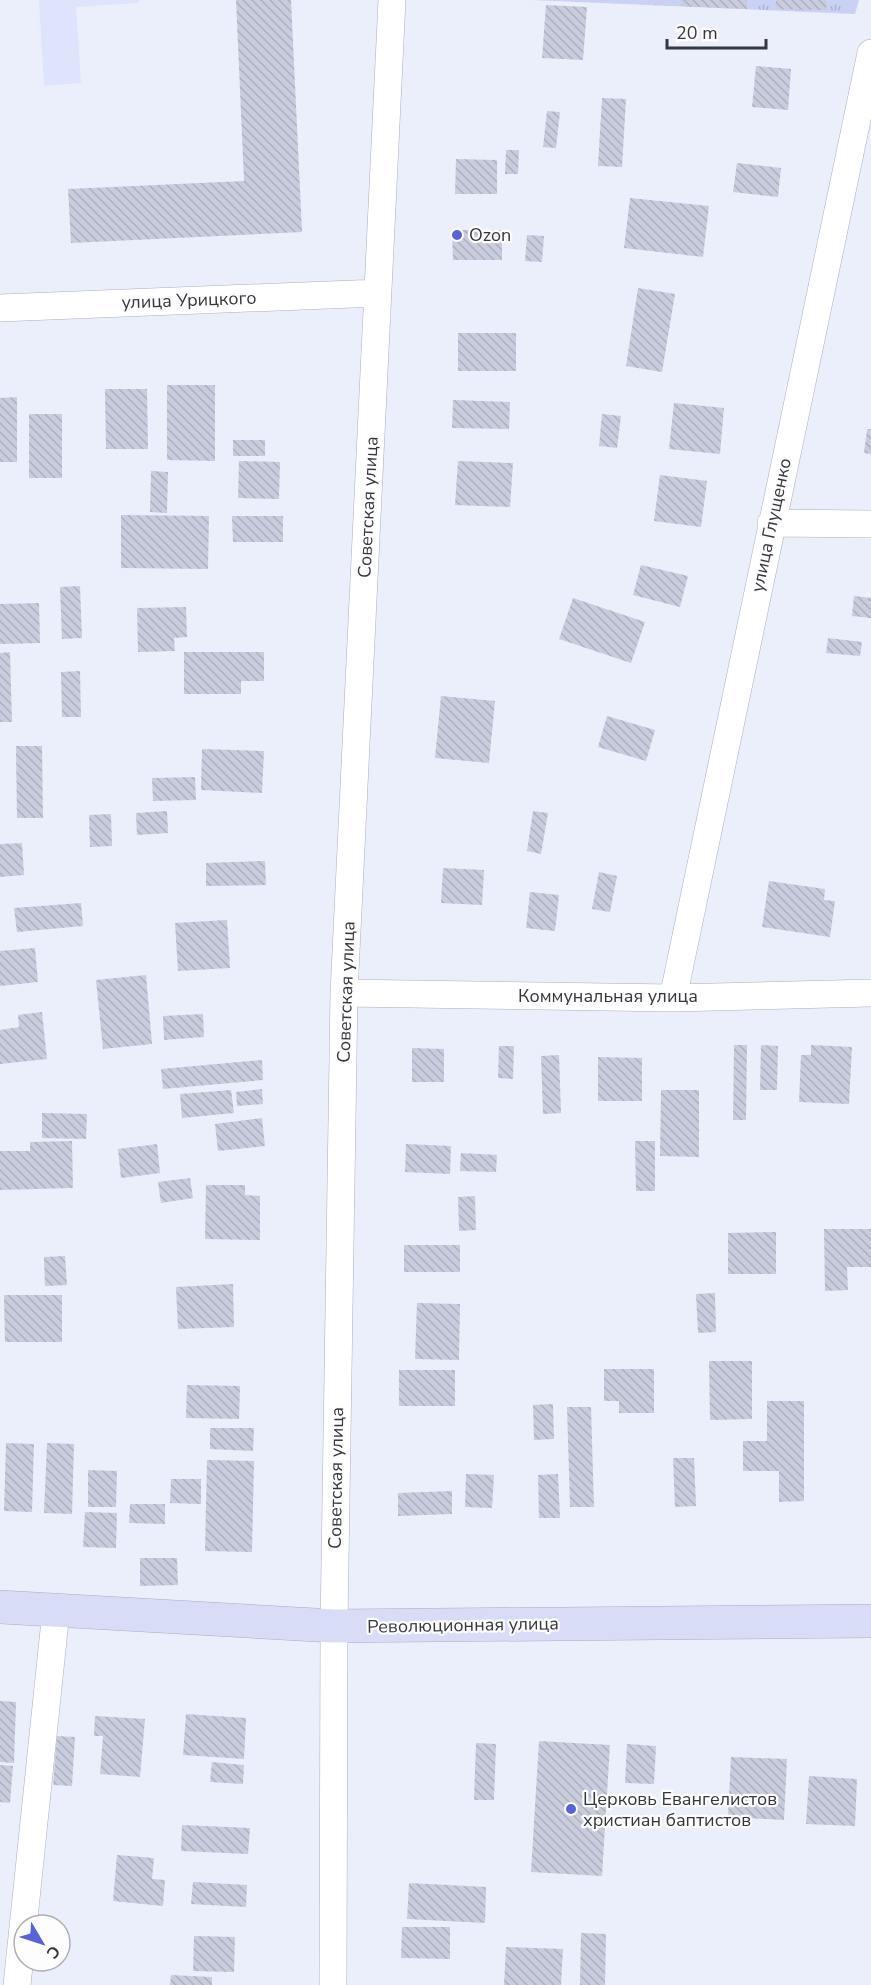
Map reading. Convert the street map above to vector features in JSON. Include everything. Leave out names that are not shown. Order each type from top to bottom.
[{"type":"street","name":"Советская улица","points":[[333,1985],[334,1626],[344,993],[392,0]]},
{"type":"street","name":"улица Глущенко","points":[[673,998],[871,53]]},
{"type":"street","name":"улица Урицкого","points":[[0,308],[378,293]]},
{"type":"street","points":[[771,523],[871,524]]},
{"type":"street","name":"Коммунальная улица","points":[[344,993],[673,998],[871,993]]},
{"type":"street","name":"Революционная улица","points":[[0,1607],[334,1626],[871,1621]]},
{"type":"street","points":[[16,1985],[56,1611]]},
{"type":"shaded area","points":[[39,0],[139,0],[139,3],[76,7],[81,83],[44,86]]},
{"type":"green space","points":[[531,0],[859,0],[855,14]]},
{"type":"building","points":[[236,0],[291,0],[302,232],[71,243],[68,189],[244,181]]},
{"type":"building","points":[[681,0],[747,0],[747,9],[681,6]]},
{"type":"building","points":[[776,0],[827,0],[826,10],[776,9]]},
{"type":"building","points":[[546,5],[587,7],[583,60],[542,58]]},
{"type":"building","points":[[756,66],[791,69],[788,110],[752,107]]},
{"type":"building","points":[[602,98],[626,99],[622,167],[598,166]]},
{"type":"building","points":[[547,111],[560,112],[556,148],[543,147]]},
{"type":"building","points":[[506,150],[519,150],[518,174],[505,174]]},
{"type":"building","points":[[456,159],[497,160],[497,194],[455,194]]},
{"type":"building","points":[[737,163],[781,168],[778,197],[733,192]]},
{"type":"building","points":[[630,198],[709,206],[703,257],[624,248]]},
{"type":"building","points":[[452,230],[502,230],[502,260],[453,260]]},
{"type":"building","points":[[527,235],[544,236],[542,262],[525,261]]},
{"type":"building","points":[[638,288],[675,294],[662,372],[626,366]]},
{"type":"building","points":[[458,333],[516,333],[516,371],[458,371]]},
{"type":"building","points":[[167,385],[215,385],[215,461],[167,460]]},
{"type":"building","points":[[105,389],[147,389],[148,449],[106,449]]},
{"type":"building","points":[[17,397],[17,462],[0,462],[0,398]]},
{"type":"building","points":[[453,400],[510,402],[509,429],[452,428]]},
{"type":"building","points":[[674,403],[724,408],[720,454],[669,449]]},
{"type":"building","points":[[29,414],[62,414],[62,478],[29,478]]},
{"type":"building","points":[[602,414],[621,416],[617,448],[599,446]]},
{"type":"building","points":[[867,429],[871,429],[871,454],[864,453]]},
{"type":"building","points":[[233,440],[265,440],[265,456],[233,456]]},
{"type":"building","points":[[239,461],[280,462],[279,499],[238,498]]},
{"type":"building","points":[[458,461],[513,463],[510,507],[455,505]]},
{"type":"building","points":[[151,471],[168,472],[167,513],[150,512]]},
{"type":"building","points":[[660,475],[707,481],[701,527],[654,521]]},
{"type":"building","points":[[121,515],[209,516],[208,569],[121,568]]},
{"type":"building","points":[[232,516],[283,516],[283,542],[233,542]]},
{"type":"building","points":[[641,565],[688,576],[680,607],[633,595]]},
{"type":"building","points":[[80,586],[82,638],[62,639],[60,587]]},
{"type":"building","points":[[854,596],[871,598],[871,618],[852,616]]},
{"type":"building","points":[[573,598],[645,622],[631,663],[559,639]]},
{"type":"building","points":[[39,603],[40,643],[0,644],[0,604]]},
{"type":"building","points":[[186,607],[187,637],[174,638],[175,651],[138,652],[137,608]]},
{"type":"building","points":[[828,638],[862,642],[860,656],[826,653]]},
{"type":"building","points":[[10,652],[12,722],[0,722],[0,653]]},
{"type":"building","points":[[184,652],[264,652],[264,681],[241,681],[241,694],[184,694]]},
{"type":"building","points":[[80,671],[81,717],[62,717],[61,672]]},
{"type":"building","points":[[441,696],[495,701],[489,763],[435,758]]},
{"type":"building","points":[[607,716],[655,730],[646,761],[598,747]]},
{"type":"building","points":[[16,746],[42,746],[43,818],[17,818]]},
{"type":"building","points":[[202,749],[264,751],[262,793],[201,790]]},
{"type":"building","points":[[195,777],[196,800],[153,801],[152,778]]},
{"type":"building","points":[[167,811],[168,833],[137,835],[136,813]]},
{"type":"building","points":[[533,811],[548,813],[541,854],[527,851]]},
{"type":"building","points":[[111,814],[112,846],[90,847],[89,815]]},
{"type":"building","points":[[22,843],[24,875],[0,877],[0,844]]},
{"type":"building","points":[[265,861],[266,885],[206,886],[206,863]]},
{"type":"building","points":[[443,868],[484,870],[482,905],[441,903]]},
{"type":"building","points":[[599,872],[617,876],[610,912],[592,909]]},
{"type":"building","points":[[769,881],[825,889],[824,900],[835,901],[830,937],[762,927]]},
{"type":"building","points":[[530,892],[559,895],[555,931],[526,928]]},
{"type":"building","points":[[81,903],[83,926],[17,932],[14,908]]},
{"type":"building","points":[[227,920],[230,968],[178,971],[175,923]]},
{"type":"building","points":[[35,948],[38,982],[0,986],[0,951]]},
{"type":"building","points":[[146,975],[152,1044],[103,1049],[96,980]]},
{"type":"building","points":[[42,1012],[47,1059],[0,1064],[0,1030],[19,1027],[18,1015]]},
{"type":"building","points":[[203,1014],[204,1037],[164,1040],[163,1016]]},
{"type":"building","points":[[734,1045],[747,1045],[746,1120],[733,1120]]},
{"type":"building","points":[[761,1045],[778,1046],[777,1090],[760,1090]]},
{"type":"building","points":[[811,1045],[852,1047],[849,1104],[799,1102],[801,1055],[811,1055]]},
{"type":"building","points":[[499,1046],[514,1046],[513,1079],[498,1078]]},
{"type":"building","points":[[412,1048],[444,1049],[444,1082],[412,1082]]},
{"type":"building","points":[[559,1055],[561,1113],[543,1114],[541,1056]]},
{"type":"building","points":[[598,1057],[642,1058],[642,1101],[598,1101]]},
{"type":"building","points":[[262,1060],[263,1080],[163,1089],[161,1069]]},
{"type":"building","points":[[262,1089],[263,1104],[237,1106],[236,1092]]},
{"type":"building","points":[[231,1090],[234,1113],[182,1118],[180,1094]]},
{"type":"building","points":[[661,1090],[699,1090],[699,1157],[660,1156]]},
{"type":"building","points":[[42,1113],[87,1114],[86,1139],[42,1138]]},
{"type":"building","points":[[262,1118],[265,1146],[218,1151],[215,1124]]},
{"type":"building","points":[[72,1141],[73,1188],[0,1190],[0,1151],[30,1151],[30,1142]]},
{"type":"building","points":[[635,1141],[655,1141],[655,1191],[636,1191]]},
{"type":"building","points":[[157,1144],[160,1173],[121,1178],[118,1149]]},
{"type":"building","points":[[406,1144],[451,1146],[450,1174],[405,1172]]},
{"type":"building","points":[[461,1153],[497,1155],[496,1172],[460,1171]]},
{"type":"building","points":[[190,1178],[193,1198],[161,1203],[158,1182]]},
{"type":"building","points":[[206,1185],[245,1185],[245,1195],[260,1196],[260,1240],[205,1239]]},
{"type":"building","points":[[475,1196],[476,1230],[459,1231],[458,1197]]},
{"type":"building","points":[[824,1229],[871,1229],[871,1267],[847,1267],[848,1290],[825,1291]]},
{"type":"building","points":[[776,1232],[776,1274],[728,1274],[728,1233]]},
{"type":"building","points":[[404,1245],[460,1245],[460,1272],[404,1272]]},
{"type":"building","points":[[65,1256],[67,1285],[45,1286],[44,1257]]},
{"type":"building","points":[[233,1284],[234,1327],[178,1329],[176,1287]]},
{"type":"building","points":[[715,1293],[716,1332],[698,1333],[696,1294]]},
{"type":"building","points":[[4,1295],[62,1295],[62,1342],[5,1342]]},
{"type":"building","points":[[417,1303],[460,1304],[459,1360],[415,1359]]},
{"type":"building","points":[[709,1361],[752,1361],[752,1419],[710,1420]]},
{"type":"building","points":[[604,1369],[654,1369],[654,1413],[619,1413],[619,1401],[604,1401]]},
{"type":"building","points":[[399,1370],[455,1370],[455,1406],[399,1406]]},
{"type":"building","points":[[187,1385],[240,1386],[239,1419],[186,1418]]},
{"type":"building","points":[[767,1401],[804,1401],[804,1501],[779,1502],[779,1471],[743,1471],[743,1441],[767,1441]]},
{"type":"building","points":[[553,1404],[554,1439],[534,1440],[533,1405]]},
{"type":"building","points":[[567,1407],[591,1407],[594,1507],[570,1507]]},
{"type":"building","points":[[210,1428],[254,1428],[253,1451],[210,1449]]},
{"type":"building","points":[[6,1443],[34,1444],[32,1512],[4,1511]]},
{"type":"building","points":[[47,1443],[74,1444],[72,1514],[44,1513]]},
{"type":"building","points":[[673,1458],[694,1458],[696,1506],[675,1507]]},
{"type":"building","points":[[207,1460],[254,1461],[252,1552],[205,1551]]},
{"type":"building","points":[[88,1470],[117,1471],[116,1507],[88,1507]]},
{"type":"building","points":[[466,1474],[494,1475],[492,1508],[465,1507]]},
{"type":"building","points":[[558,1474],[560,1518],[539,1518],[538,1475]]},
{"type":"building","points":[[171,1479],[201,1479],[201,1504],[170,1503]]},
{"type":"building","points":[[452,1491],[452,1514],[398,1516],[398,1493]]},
{"type":"building","points":[[130,1504],[165,1504],[165,1524],[129,1523]]},
{"type":"building","points":[[85,1512],[117,1513],[116,1548],[83,1547]]},
{"type":"building","points":[[140,1558],[177,1558],[178,1585],[140,1586]]},
{"type":"building","points":[[0,1701],[16,1702],[14,1763],[0,1762]]},
{"type":"building","points":[[186,1714],[246,1718],[244,1759],[183,1755]]},
{"type":"building","points":[[95,1716],[145,1719],[140,1777],[100,1774],[103,1736],[94,1736]]},
{"type":"building","points":[[57,1736],[75,1737],[72,1786],[53,1785]]},
{"type":"building","name":"Церковь Евангелистов христиан баптистов","points":[[539,1741],[610,1745],[602,1876],[531,1872]]},
{"type":"building","points":[[476,1743],[496,1744],[494,1800],[474,1800]]},
{"type":"building","points":[[627,1744],[656,1746],[654,1784],[625,1783]]},
{"type":"building","points":[[731,1757],[787,1759],[784,1820],[728,1817]]},
{"type":"building","points":[[212,1762],[244,1765],[243,1784],[210,1782]]},
{"type":"building","points":[[0,1765],[13,1766],[10,1803],[0,1802]]},
{"type":"building","points":[[809,1776],[857,1779],[855,1826],[806,1824]]},
{"type":"building","points":[[182,1825],[250,1828],[248,1854],[181,1851]]},
{"type":"building","points":[[117,1855],[154,1858],[152,1879],[165,1880],[163,1906],[113,1901]]},
{"type":"building","points":[[193,1882],[247,1885],[246,1907],[191,1904]]},
{"type":"building","points":[[409,1883],[486,1887],[485,1923],[407,1919]]},
{"type":"building","points":[[402,1927],[450,1927],[450,1959],[401,1958]]},
{"type":"building","points":[[581,1933],[606,1934],[605,1985],[580,1985]]},
{"type":"building","points":[[194,1936],[235,1937],[234,1972],[193,1971]]},
{"type":"building","points":[[506,1947],[563,1949],[561,1985],[504,1985]]},
{"type":"building","points":[[171,1975],[212,1977],[212,1985],[170,1985]]},
{"type":"place","name":"Ozon","points":[[457,235]]},
{"type":"place","name":"Церковь Евангелистов христиан баптистов","points":[[571,1809]]}]
